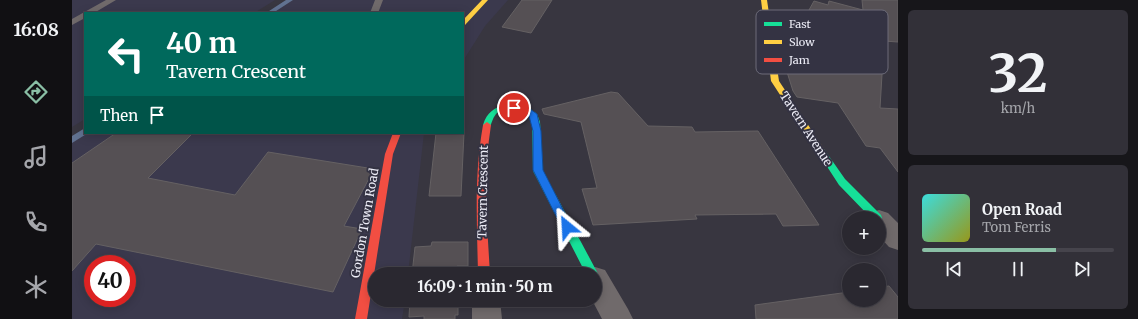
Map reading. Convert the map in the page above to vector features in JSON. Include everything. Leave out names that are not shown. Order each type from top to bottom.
[{"type":"street","points":[[464,23],[485,0]]},
{"type":"street","name":"Tavern Avenue","points":[[764,0],[765,10]]},
{"type":"street","name":"Tavern Avenue","points":[[774,74],[775,81],[842,182],[870,211]]},
{"type":"street","name":"Tavern Crescent","points":[[484,267],[481,199],[482,151],[489,118],[496,111],[506,107],[523,108],[533,114],[536,122],[538,170],[588,267]]},
{"type":"street","name":"Gordon Town Road","points":[[361,319],[389,154],[397,134]]},
{"type":"street","name":"Tavern Avenue","points":[[886,227],[898,239]]},
{"type":"street","points":[[602,291],[618,319]]},
{"type":"street","points":[[486,307],[487,319]]},
{"type":"lane","points":[[90,12],[112,0]]},
{"type":"lane","points":[[374,12],[378,0]]},
{"type":"lane","points":[[72,22],[84,16]]},
{"type":"shaded area","points":[[72,0],[275,0],[256,12],[84,12],[84,120],[72,127]]},
{"type":"shaded area","points":[[290,0],[508,0],[485,26],[464,59],[464,12],[271,12]]},
{"type":"shaded area","points":[[84,132],[84,134],[424,134],[409,267],[368,267],[368,307],[404,307],[402,319],[72,319],[72,140]]},
{"type":"building","points":[[522,0],[552,0],[531,33],[502,27]]},
{"type":"building","points":[[862,0],[898,0],[898,42],[888,41],[888,10],[863,10]]},
{"type":"building","points":[[814,1],[828,5],[829,1],[863,10],[809,10]]},
{"type":"building","points":[[788,74],[882,74],[880,108],[898,109],[898,172],[880,148],[866,146],[838,103],[797,97],[793,91]]},
{"type":"building","points":[[611,92],[618,93],[648,126],[692,127],[695,132],[758,131],[819,225],[783,226],[776,214],[695,215],[697,219],[593,225],[582,189],[597,188],[581,122],[544,114],[542,109]]},
{"type":"building","points":[[115,134],[192,134],[148,178],[235,195],[268,152],[374,169],[344,226],[362,229],[333,292],[96,244],[86,255],[84,255],[84,258],[72,271],[72,163]]},
{"type":"building","points":[[436,134],[464,134],[461,196],[429,196]]},
{"type":"building","points":[[432,242],[468,242],[468,266],[413,267],[415,247],[431,246]]},
{"type":"building","points":[[886,286],[889,286],[898,297],[898,319],[756,319],[755,305],[842,293],[842,307],[886,307]]},
{"type":"building","points":[[410,307],[458,307],[458,315],[455,315],[455,319],[424,319],[424,316],[409,317]]},
{"type":"waterway","points":[[271,12],[290,0]]},
{"type":"waterway","points":[[72,140],[84,132]]},
{"type":"traffic: fast","points":[[487,125],[489,118],[495,111],[506,107],[523,108],[533,114],[536,122],[538,171],[588,267]]},
{"type":"traffic: fast","points":[[821,151],[842,182],[870,211]]},
{"type":"traffic: slow","points":[[464,23],[485,0]]},
{"type":"traffic: slow","points":[[764,0],[765,10]]},
{"type":"traffic: slow","points":[[774,74],[775,81],[821,151]]},
{"type":"traffic: jam","points":[[484,267],[481,180],[487,125]]},
{"type":"traffic: jam","points":[[361,319],[389,154],[397,134]]},
{"type":"route","points":[[514,108],[523,108],[533,114],[536,122],[538,139],[538,170],[567,227]]}]
